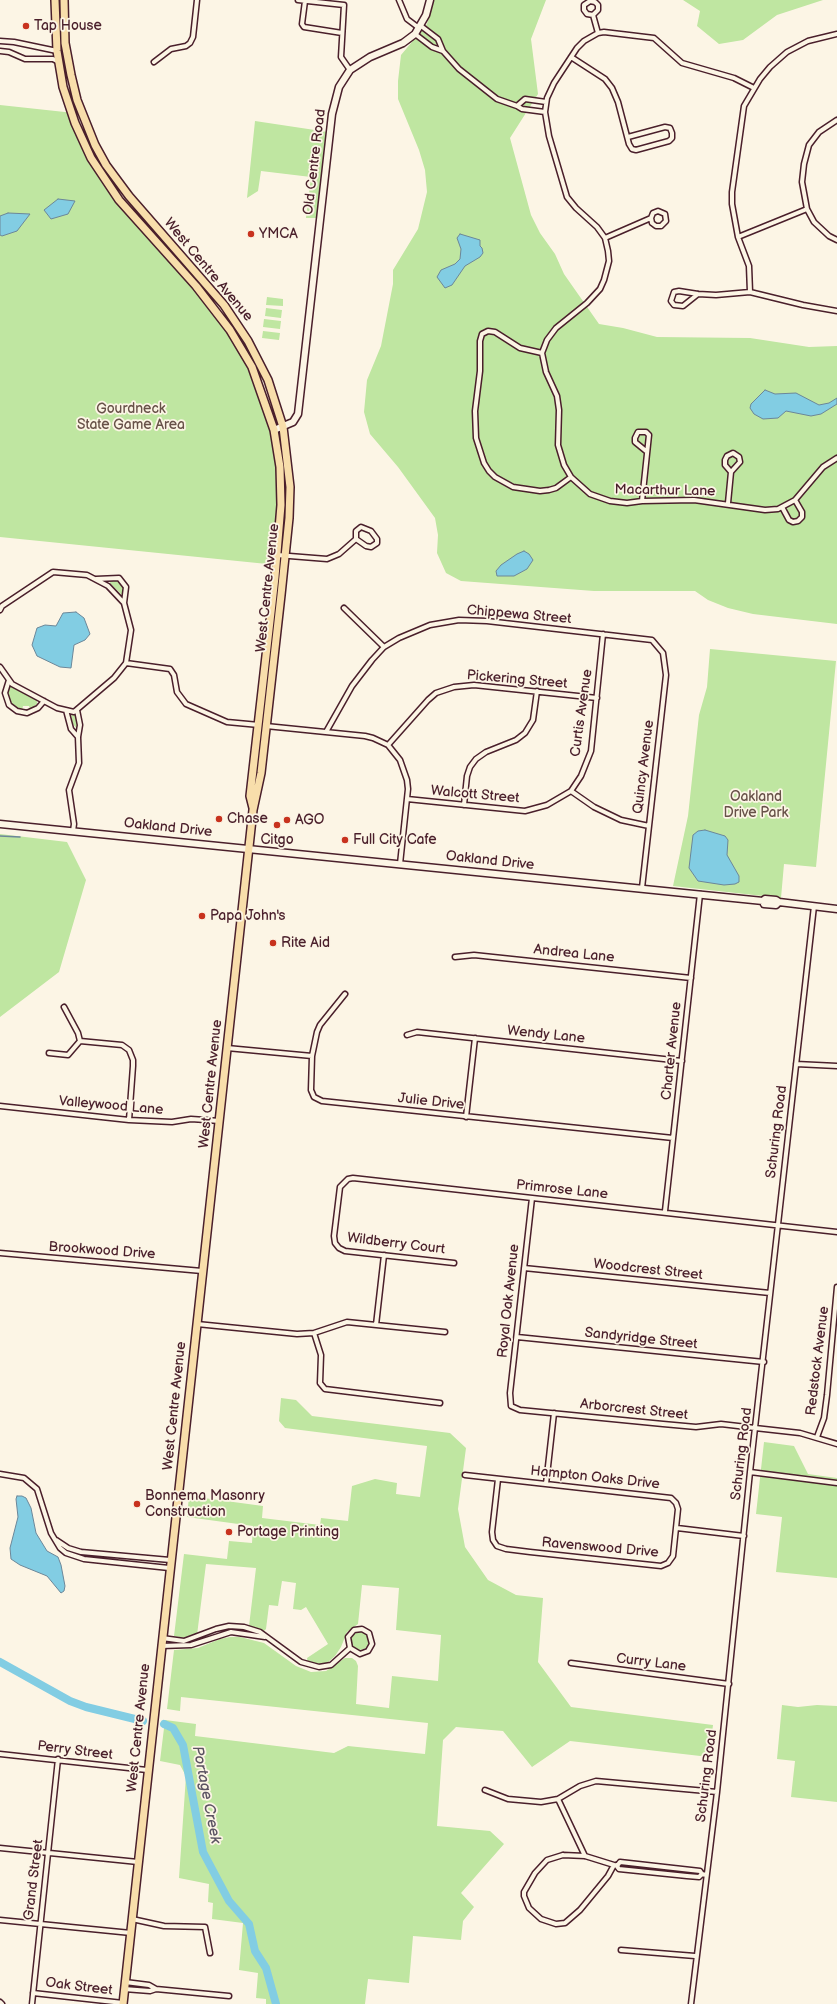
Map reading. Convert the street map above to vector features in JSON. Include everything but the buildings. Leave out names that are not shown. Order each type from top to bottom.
[{"type":"main road","name":"West Centre Avenue","points":[[54,0],[56,51],[58,62],[70,110],[82,138],[100,173],[119,200],[196,286],[230,330],[252,367],[274,430],[280,467],[281,505],[277,555],[250,796],[253,810]]},
{"type":"main road","name":"West Centre Avenue","points":[[64,0],[65,43],[70,75],[77,100],[95,145],[106,165],[128,196],[224,305],[239,325],[268,380],[283,427],[289,470],[290,497],[261,773],[253,810],[220,1121],[169,1568],[123,2004]]},
{"type":"street","points":[[154,62],[171,49],[186,46],[190,43],[193,37],[197,0]]},
{"type":"street","points":[[298,0],[344,5],[341,57],[350,70]]},
{"type":"street","points":[[399,0],[407,19],[438,39],[443,51],[459,69],[478,86],[497,99],[522,109],[545,112]]},
{"type":"street","name":"Old Centre Road","points":[[274,430],[296,420],[298,414],[332,114],[339,87],[350,70],[370,57],[403,43],[415,34],[426,15],[430,0]]},
{"type":"street","points":[[305,1],[302,24],[304,27],[342,33]]},
{"type":"street","points":[[593,15],[598,33]]},
{"type":"street","points":[[571,477],[556,488],[540,491],[513,487],[503,482],[495,477],[484,463],[475,425],[480,371],[480,341],[482,334],[488,331],[495,332],[520,348],[542,353],[547,340],[556,328],[587,303],[600,289],[606,276],[609,261],[604,238],[597,226],[576,208],[567,197],[549,136],[545,112],[546,102],[554,83],[571,56],[584,41],[598,33],[623,33],[654,38],[682,63],[734,78],[754,88]]},
{"type":"street","points":[[415,34],[432,47],[443,51]]},
{"type":"street","points":[[750,292],[749,266],[738,237],[732,210],[732,192],[741,118],[744,106],[754,88],[770,67],[787,52],[808,41],[837,34]]},
{"type":"street","points":[[0,42],[14,42],[56,51]]},
{"type":"street","points":[[0,51],[9,52],[32,60],[53,59],[58,62]]},
{"type":"street","points":[[571,56],[604,79],[612,88],[618,102],[630,146],[636,150],[669,141],[672,138],[672,133],[670,128],[665,127],[628,137]]},
{"type":"street","points":[[516,106],[525,100],[546,102]]},
{"type":"street","points":[[837,120],[819,132],[809,145],[806,154],[802,182],[806,209],[814,222],[822,230],[837,240]]},
{"type":"street","points":[[738,237],[806,209]]},
{"type":"street","points":[[604,238],[651,218]]},
{"type":"street","points":[[698,294],[683,306],[674,305],[672,301],[674,292],[679,291],[716,295],[750,292],[803,305],[837,311]]},
{"type":"street","name":"Macarthur Lane","points":[[542,353],[544,367],[558,396],[558,446],[564,466],[571,477],[590,494],[610,502],[626,503],[642,500],[694,500],[765,510],[782,507],[795,500],[823,467],[837,458]]},
{"type":"street","points":[[642,500],[646,450],[649,435],[646,432],[638,432],[635,442],[646,450]]},
{"type":"street","points":[[728,504],[731,472],[740,462],[740,457],[733,453],[726,456],[725,460],[725,465],[731,472]]},
{"type":"street","points":[[782,507],[789,520],[798,522],[802,517],[802,512],[795,500]]},
{"type":"street","points":[[277,555],[327,559],[339,554],[356,539],[356,531],[361,527],[371,531],[377,539],[376,543],[371,548],[356,539]]},
{"type":"street","points":[[1,607],[53,572],[87,575],[108,586],[124,603]]},
{"type":"street","points":[[0,667],[12,684],[44,701],[74,712],[114,678],[126,663],[129,648],[131,630],[124,603],[126,587],[119,578],[95,579]]},
{"type":"street","points":[[344,608],[384,647]]},
{"type":"street","name":"Chippewa Street","points":[[326,732],[362,672],[384,647],[419,629],[445,622],[459,620],[487,621],[646,638],[656,643],[661,649]]},
{"type":"street","name":"Curtis Avenue","points":[[571,791],[581,776],[590,755],[603,634]]},
{"type":"street","name":"Quincy Avenue","points":[[642,888],[666,675],[665,659],[661,649]]},
{"type":"street","points":[[126,663],[170,669],[174,675],[177,692],[186,704],[227,722],[356,735],[373,738],[388,745],[400,760],[405,770],[408,784],[400,864]]},
{"type":"street","points":[[9,680],[5,693],[9,705],[17,711],[27,713],[38,708],[44,701]]},
{"type":"street","name":"Pickering Street","points":[[388,745],[422,705],[436,694],[446,690],[474,685],[597,698]]},
{"type":"street","points":[[464,806],[467,776],[470,767],[476,759],[486,752],[516,740],[525,733],[533,720],[537,691]]},
{"type":"street","points":[[66,710],[71,729],[78,737]]},
{"type":"street","points":[[73,831],[74,824],[68,790],[79,763],[78,737],[80,725],[77,710]]},
{"type":"street","points":[[571,791],[594,807],[621,820],[648,826]]},
{"type":"street","name":"Walcott Street","points":[[407,799],[515,810],[535,809],[559,799],[571,791]]},
{"type":"street","name":"Oakland Drive","points":[[0,824],[250,848],[763,901],[765,899],[776,900],[779,902],[837,909]]},
{"type":"street","name":"Charter Avenue","points":[[665,1211],[700,894]]},
{"type":"street","name":"Schuring Road","points":[[691,2004],[704,1874],[717,1792],[750,1472],[764,1362],[770,1294],[814,906]]},
{"type":"street","name":"Andrea Lane","points":[[455,957],[474,955],[691,978]]},
{"type":"street","points":[[227,1048],[312,1056],[320,1024],[345,994]]},
{"type":"street","points":[[64,1007],[78,1033],[80,1041]]},
{"type":"street","name":"Wendy Lane","points":[[407,1035],[417,1032],[682,1062]]},
{"type":"street","points":[[466,1117],[475,1038]]},
{"type":"street","points":[[49,1053],[68,1055],[80,1041]]},
{"type":"street","points":[[80,1041],[122,1045],[129,1050],[133,1060],[133,1066],[128,1120]]},
{"type":"street","name":"Julie Drive","points":[[312,1056],[310,1086],[313,1094],[318,1099],[466,1117],[673,1138]]},
{"type":"street","points":[[796,1064],[837,1066]]},
{"type":"street","name":"Valleywood Lane","points":[[0,1106],[128,1120],[172,1122],[191,1119],[220,1121]]},
{"type":"street","name":"Primrose Lane","points":[[337,1246],[334,1236],[339,1192],[345,1181],[353,1178],[665,1211],[837,1232]]},
{"type":"street","name":"Royal Oak Avenue","points":[[511,1406],[510,1393],[532,1198]]},
{"type":"street","name":"Wildberry Court","points":[[337,1246],[345,1251],[454,1263]]},
{"type":"street","name":"Brookwood Drive","points":[[0,1253],[202,1271]]},
{"type":"street","points":[[376,1325],[384,1255]]},
{"type":"street","name":"Woodcrest Street","points":[[524,1268],[770,1294]]},
{"type":"street","name":"Redstock Avenue","points":[[817,1437],[824,1418],[837,1287]]},
{"type":"street","points":[[197,1324],[297,1334],[314,1333],[347,1322],[446,1332]]},
{"type":"street","points":[[314,1333],[321,1355],[320,1383],[325,1389],[440,1403]]},
{"type":"street","name":"Sandyridge Street","points":[[517,1337],[764,1362]]},
{"type":"street","name":"Arborcrest Street","points":[[511,1406],[520,1410],[696,1427],[721,1424],[817,1437],[837,1444]]},
{"type":"street","points":[[546,1484],[554,1413]]},
{"type":"street","points":[[750,1472],[837,1483]]},
{"type":"street","points":[[0,1474],[24,1478],[37,1489],[51,1533],[60,1548],[66,1553],[87,1559],[169,1568]]},
{"type":"street","name":"Hampton Oaks Drive","points":[[465,1475],[671,1498],[676,1503],[678,1509],[677,1528]]},
{"type":"street","name":"Ravenswood Drive","points":[[498,1479],[492,1532],[495,1543],[506,1549],[661,1566],[668,1563],[673,1556],[677,1528]]},
{"type":"street","points":[[677,1528],[744,1536]]},
{"type":"street","points":[[55,1540],[68,1548],[88,1552],[170,1560]]},
{"type":"street","points":[[87,1559],[88,1552]]},
{"type":"street","points":[[120,1563],[121,1556]]},
{"type":"street","points":[[161,1642],[190,1640],[209,1631],[224,1628],[235,1627],[253,1629],[260,1632],[301,1662],[313,1667],[331,1665],[350,1648]]},
{"type":"street","points":[[224,1628],[224,1634]]},
{"type":"street","points":[[362,1629],[369,1633],[372,1644],[368,1651],[356,1653],[350,1648],[348,1637],[354,1630],[362,1629]]},
{"type":"street","points":[[161,1642],[191,1645],[224,1634],[245,1633],[265,1637]]},
{"type":"street","name":"Curry Lane","points":[[571,1663],[728,1684]]},
{"type":"street","name":"Perry Street","points":[[0,1754],[58,1759],[147,1770]]},
{"type":"street","name":"Grand Street","points":[[32,2004],[39,1924],[49,1853],[58,1759]]},
{"type":"street","points":[[485,1790],[508,1798],[541,1802],[558,1799],[580,1786],[596,1781],[717,1792]]},
{"type":"street","points":[[558,1799],[584,1856]]},
{"type":"street","points":[[0,1848],[138,1862]]},
{"type":"street","points":[[616,1865],[584,1856],[554,1856],[547,1860],[535,1873],[524,1892],[524,1896],[529,1908],[541,1919],[556,1924],[570,1920],[599,1888],[616,1865],[620,1862],[700,1871],[704,1874],[699,1877],[687,1876],[619,1869],[616,1865]]},
{"type":"street","points":[[132,1919],[164,1926],[204,1927],[210,1953]]},
{"type":"street","points":[[0,1920],[130,1933]]},
{"type":"street","points":[[621,1950],[696,1956]]},
{"type":"street","points":[[125,1986],[149,1985],[156,1989]]},
{"type":"street","points":[[125,1986],[150,1991],[156,1989],[229,1996]]},
{"type":"street","name":"Oak Street","points":[[34,1993],[123,2004]]},
{"type":"green space","points":[[434,0],[546,0],[531,39],[538,94],[510,138],[531,215],[540,233],[555,254],[564,274],[599,324],[623,328],[657,337],[750,338],[809,347],[837,346],[837,624],[753,614],[728,608],[708,600],[695,591],[594,591],[461,581],[446,573],[437,553],[438,535],[435,518],[398,467],[370,434],[364,412],[367,380],[381,346],[393,284],[393,270],[418,229],[427,192],[425,170],[419,150],[398,99],[398,81],[401,55],[427,24]]},
{"type":"green space","points":[[683,0],[823,0],[777,15],[743,40],[719,44],[697,26],[700,11]]},
{"type":"green space","name":"Gourdneck State Game Area","points":[[0,105],[74,113],[85,143],[118,197],[229,325],[256,371],[282,472],[283,524],[277,565],[0,537]]},
{"type":"green space","points":[[255,121],[328,132],[319,218],[306,218],[311,177],[261,171],[258,191],[247,198]]},
{"type":"green space","points":[[267,297],[283,299],[283,306],[266,305]]},
{"type":"green space","points":[[266,308],[282,310],[281,318],[265,316]]},
{"type":"green space","points":[[264,319],[281,321],[280,329],[263,327]]},
{"type":"green space","points":[[263,331],[280,333],[279,340],[262,338]]},
{"type":"green space","points":[[117,579],[124,587],[122,595],[110,583],[111,580]]},
{"type":"green space","name":"Oakland Drive Park","points":[[710,649],[836,661],[816,867],[784,864],[781,898],[673,886],[688,816],[699,715],[707,687]]},
{"type":"green space","points":[[11,685],[37,700],[37,704],[30,709],[29,706],[23,706],[22,710],[11,705],[7,692],[9,686]]},
{"type":"green space","points":[[74,714],[77,717],[77,729],[73,724],[71,715]]},
{"type":"green space","points":[[0,834],[67,842],[86,880],[59,972],[0,1017]]},
{"type":"green space","points":[[281,1398],[296,1400],[312,1416],[450,1433],[466,1448],[458,1509],[465,1547],[488,1580],[516,1595],[543,1598],[538,1662],[571,1707],[713,1725],[709,1757],[570,1741],[532,1767],[503,1731],[456,1727],[443,1740],[437,1826],[490,1831],[504,1844],[461,1893],[474,1907],[463,1921],[461,1940],[413,1936],[409,1983],[368,1979],[365,2004],[266,2004],[266,1999],[256,1998],[258,1973],[239,1970],[243,1923],[212,1919],[213,1903],[208,1902],[209,1884],[179,1878],[186,1776],[180,1765],[160,1761],[165,1720],[196,1724],[195,1736],[334,1753],[348,1746],[425,1754],[428,1723],[181,1697],[180,1711],[167,1709],[174,1650],[198,1648],[220,1639],[230,1637],[240,1637],[264,1643],[296,1666],[311,1672],[326,1671],[345,1658],[352,1658],[356,1661],[358,1666],[356,1704],[389,1708],[392,1676],[438,1681],[441,1635],[396,1630],[399,1588],[362,1585],[358,1624],[347,1632],[341,1647],[335,1656],[327,1663],[318,1665],[308,1663],[307,1658],[328,1644],[306,1607],[301,1610],[293,1609],[296,1583],[282,1581],[278,1606],[269,1605],[266,1629],[264,1631],[249,1626],[256,1568],[206,1564],[197,1635],[185,1638],[174,1636],[184,1554],[227,1559],[229,1541],[252,1543],[253,1526],[187,1517],[189,1496],[263,1506],[262,1518],[320,1525],[321,1518],[348,1521],[352,1486],[375,1479],[397,1483],[396,1494],[420,1497],[427,1446],[285,1428],[279,1421]]},
{"type":"green space","points":[[764,1442],[794,1446],[808,1474],[837,1478],[837,1578],[776,1572],[782,1517],[756,1514]]},
{"type":"green space","points":[[356,1632],[364,1632],[369,1637],[367,1648],[364,1650],[356,1650],[351,1645],[351,1637]]},
{"type":"green space","points":[[782,1705],[798,1707],[817,1705],[837,1706],[837,1802],[791,1797],[795,1761],[777,1759]]},
{"type":"water","points":[[58,199],[75,201],[68,214],[51,219],[44,210]]},
{"type":"water","points":[[8,213],[30,214],[17,231],[2,236],[0,235],[0,216]]},
{"type":"water","points":[[460,234],[480,240],[480,246],[483,253],[480,257],[465,266],[452,285],[445,288],[437,277],[441,270],[455,264],[460,259],[461,249],[457,238]]},
{"type":"water","points":[[765,390],[775,394],[796,393],[819,405],[829,403],[837,398],[837,404],[821,414],[811,416],[786,411],[778,418],[763,419],[754,414],[750,408],[751,404]]},
{"type":"water","points":[[524,551],[529,554],[533,560],[527,569],[514,576],[497,576],[496,571],[501,565]]},
{"type":"water","points":[[76,612],[84,618],[90,634],[85,640],[74,645],[71,668],[60,667],[37,656],[32,645],[37,628],[45,625],[56,626],[63,613]]},
{"type":"water","points":[[705,830],[725,836],[728,840],[727,855],[739,876],[739,882],[724,885],[698,881],[689,868],[693,835],[698,831]]},
{"type":"water","points":[[17,1496],[26,1498],[31,1508],[36,1533],[47,1551],[58,1557],[65,1586],[64,1591],[61,1593],[47,1576],[20,1565],[11,1559],[10,1548],[18,1517]]},
{"type":"waterway","points":[[0,836],[20,837]]},
{"type":"waterway","name":"Portage Creek","points":[[0,1662],[70,1701],[86,1707],[143,1721]]},
{"type":"waterway","name":"Portage Creek","points":[[164,1724],[173,1728],[183,1745],[203,1852],[229,1901],[249,1924],[255,1951],[266,1968],[276,2004]]},
{"type":"place","name":"Tap House","points":[[26,26]]},
{"type":"place","name":"YMCA","points":[[251,234]]},
{"type":"place","name":"Chase","points":[[219,819]]},
{"type":"place","name":"AGO","points":[[287,820]]},
{"type":"place","name":"Citgo","points":[[277,825]]},
{"type":"place","name":"Full City Cafe","points":[[345,840]]},
{"type":"place","name":"Papa John's","points":[[202,916]]},
{"type":"place","name":"Rite Aid","points":[[273,943]]},
{"type":"place","name":"Bonnema Masonry Construction","points":[[137,1504]]},
{"type":"place","name":"Portage Printing","points":[[229,1532]]}]
